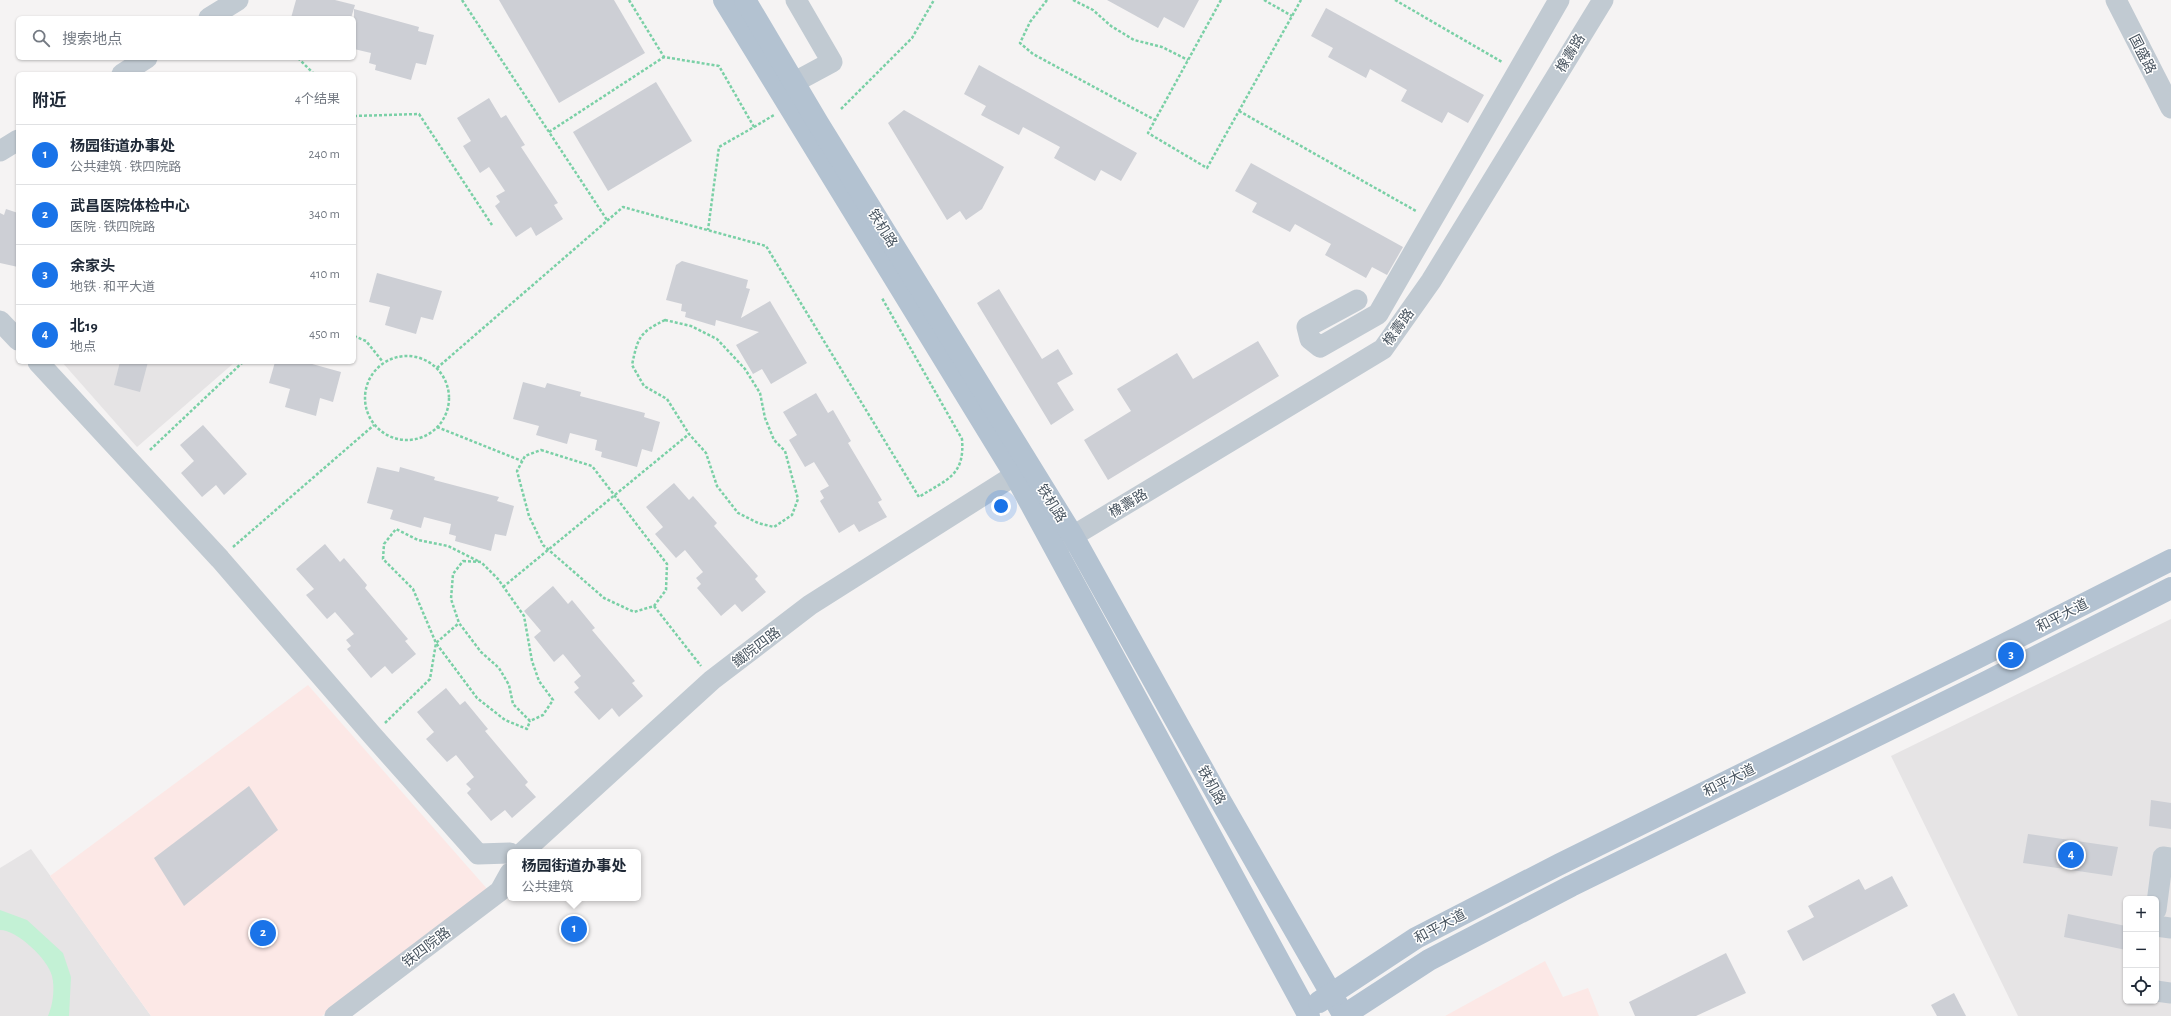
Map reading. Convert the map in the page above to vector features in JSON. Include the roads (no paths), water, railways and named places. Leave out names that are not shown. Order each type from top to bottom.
[{"type":"main road","name":"铁机路","points":[[724,0],[788,87],[803,131],[1015,475],[1064,542],[1304,1014]]},
{"type":"main road","name":"铁机路","points":[[745,0],[788,87],[1220,800],[1344,1016]]},
{"type":"main road","name":"和平大道","points":[[1304,1014],[1331,993],[1416,938],[1560,864],[1977,658],[2171,560]]},
{"type":"main road","name":"和平大道","points":[[1344,1016],[1429,960],[1558,893],[1981,684],[2171,588]]},
{"type":"street","points":[[213,16],[238,0]]},
{"type":"street","points":[[788,87],[832,62],[796,0]]},
{"type":"street","points":[[1357,300],[1307,327],[1310,340],[1320,346],[1378,314],[1559,0]]},
{"type":"street","name":"橡壽路","points":[[1064,542],[1383,349],[1431,281],[1603,0]]},
{"type":"street","name":"国盛路","points":[[2116,0],[2171,108]]},
{"type":"street","points":[[125,72],[144,60]]},
{"type":"street","points":[[0,152],[16,141]]},
{"type":"street","points":[[0,321],[16,338]]},
{"type":"street","points":[[40,364],[220,559],[372,736],[478,854],[507,853]]},
{"type":"street","name":"鐵院四路","points":[[526,849],[712,680],[810,605],[1015,475]]},
{"type":"street","points":[[2158,896],[2163,857],[2171,858]]},
{"type":"street","name":"铁四院路","points":[[335,1016],[500,891],[507,878]]},
{"type":"street","points":[[2159,926],[2171,928]]},
{"type":"street","points":[[2159,991],[2171,993]]},
{"type":"place","name":"余家头","points":[[2011,655]]},
{"type":"place","name":"北19","points":[[2071,855]]},
{"type":"place","name":"杨园街道办事处","points":[[574,929]]},
{"type":"place","name":"武昌医院体检中心","points":[[263,933]]}]
